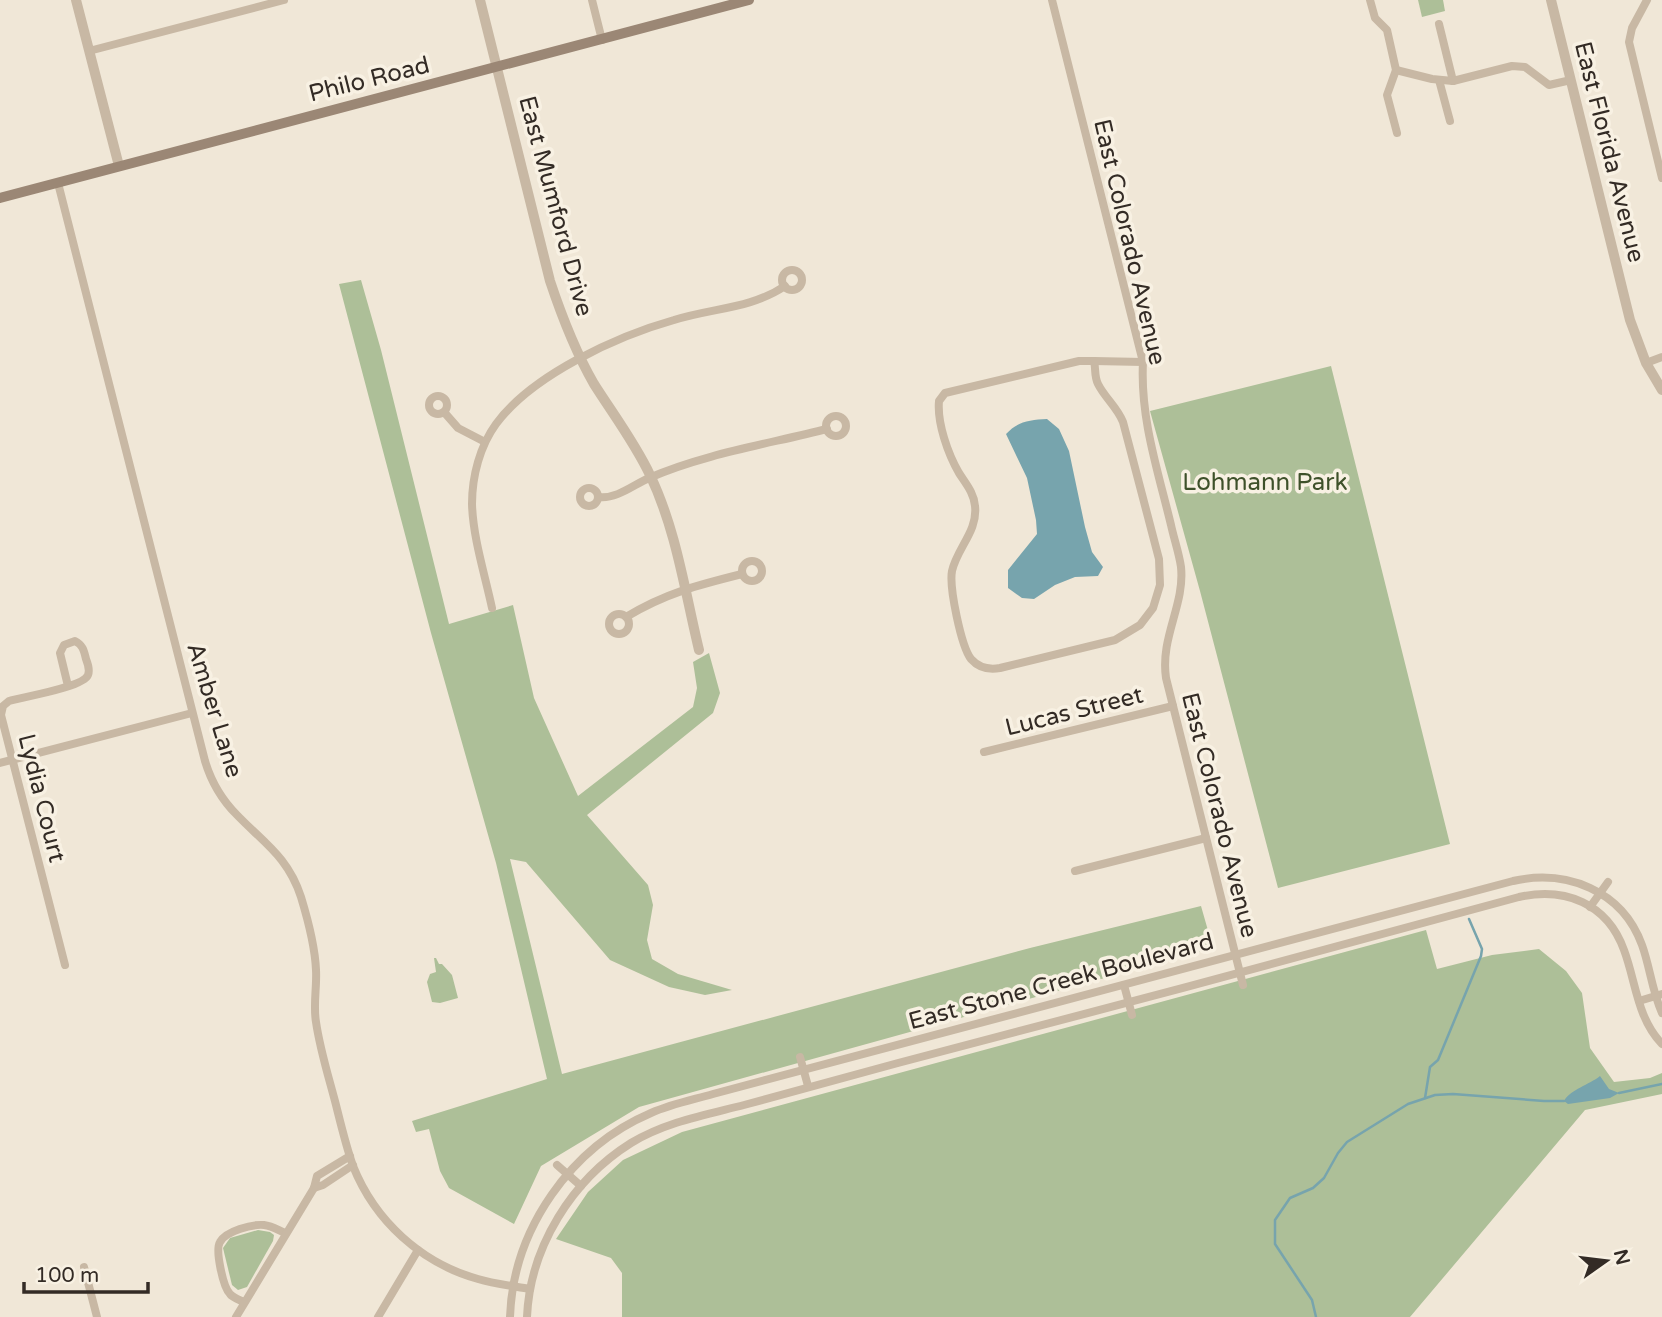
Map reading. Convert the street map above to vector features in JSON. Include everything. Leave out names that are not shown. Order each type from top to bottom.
[{"type":"main road","name":"Philo Road","points":[[0,198],[749,0]]},
{"type":"street","points":[[76,0],[118,166]]},
{"type":"street","points":[[89,51],[284,0]]},
{"type":"street","name":"East Mumford Drive","points":[[480,0],[550,281],[580,358],[651,477],[667,517],[699,650]]},
{"type":"street","points":[[592,0],[602,40]]},
{"type":"street","name":"East Colorado Avenue","points":[[1052,0],[1143,362],[1143,401],[1147,426],[1181,567],[1179,594],[1164,662],[1243,985]]},
{"type":"street","points":[[1370,0],[1375,18],[1387,30],[1396,70],[1387,95],[1397,133]]},
{"type":"street","name":"East Florida Avenue","points":[[1551,0],[1630,320],[1646,363],[1662,390]]},
{"type":"street","points":[[1647,0],[1632,28],[1629,42],[1657,143],[1662,178]]},
{"type":"street","points":[[1439,24],[1453,81]]},
{"type":"street","points":[[1396,70],[1453,81],[1512,66],[1525,67],[1549,85],[1571,80]]},
{"type":"street","points":[[1439,80],[1450,121]]},
{"type":"street","name":"Amber Lane","points":[[58,183],[205,761],[217,789],[236,815],[274,848],[294,879],[301,897],[315,952],[317,1028],[352,1161],[379,1212],[389,1225],[418,1250],[459,1272],[530,1289]]},
{"type":"street","points":[[492,608],[472,502],[477,466],[485,442],[499,420],[514,404],[580,358],[660,324],[754,302],[785,286]]},
{"type":"street","points":[[1646,363],[1662,357]]},
{"type":"street","points":[[1094,361],[1094,374],[1098,384],[1119,412],[1123,422],[1159,559],[1160,585],[1157,598],[1140,625],[1115,640],[1000,668],[981,666],[971,659],[967,651],[951,590],[953,567],[973,527],[975,505],[952,457],[940,418],[939,401],[945,393],[1079,361],[1094,361],[1143,362]]},
{"type":"street","points":[[444,412],[458,428],[485,442]]},
{"type":"street","points":[[599,497],[613,496],[651,477],[693,463],[827,429]]},
{"type":"street","points":[[626,617],[653,601],[684,589],[742,574]]},
{"type":"street","points":[[75,641],[84,650],[89,674],[81,683],[68,686],[60,653],[64,645],[75,641]]},
{"type":"street","name":"Lydia Court","points":[[65,965],[1,715],[3,706],[9,701],[68,686]]},
{"type":"street","name":"Lucas Street","points":[[984,752],[1173,706]]},
{"type":"street","points":[[0,763],[192,713]]},
{"type":"street","points":[[1075,871],[1206,838]]},
{"type":"street","name":"East Stone Creek Boulevard","points":[[510,1317],[513,1286],[530,1232],[540,1212],[567,1174],[603,1141],[650,1114],[804,1070],[1476,891],[1528,878],[1546,877],[1576,881],[1600,893],[1618,908],[1637,934],[1662,1013]]},
{"type":"street","points":[[1590,907],[1608,882]]},
{"type":"street","points":[[1476,891],[1480,908]]},
{"type":"street","name":"East Stone Creek Boulevard","points":[[527,1317],[530,1289],[548,1236],[570,1199],[616,1154],[658,1130],[686,1119],[808,1086],[1480,908],[1543,893],[1567,896],[1590,907],[1605,919],[1620,941],[1650,1028],[1662,1044]]},
{"type":"street","points":[[1124,985],[1132,1015]]},
{"type":"street","points":[[1639,1001],[1658,995]]},
{"type":"street","points":[[800,1057],[808,1086]]},
{"type":"street","points":[[236,1317],[314,1188],[317,1176],[352,1161]]},
{"type":"street","points":[[557,1165],[581,1186]]},
{"type":"street","points":[[244,1302],[230,1295],[226,1287],[217,1249],[220,1241],[232,1232],[256,1226],[270,1226],[285,1233]]},
{"type":"street","points":[[379,1317],[418,1250]]},
{"type":"street","points":[[84,1266],[97,1317]]},
{"type":"green space","points":[[1418,0],[1443,0],[1445,11],[1422,17]]},
{"type":"green space","points":[[361,280],[449,624],[513,605],[534,698],[578,796],[693,707],[697,688],[693,662],[709,653],[720,693],[713,713],[587,815],[648,885],[653,905],[647,940],[652,959],[678,974],[732,990],[705,995],[669,987],[610,960],[526,862],[510,859],[562,1074],[1030,948],[1201,906],[1213,948],[639,1107],[541,1166],[514,1224],[449,1188],[440,1171],[429,1129],[416,1132],[412,1121],[547,1079],[496,863],[431,633],[339,284]]},
{"type":"green space","name":"Lohmann Park","points":[[1331,366],[1450,844],[1278,888],[1150,411]]},
{"type":"green space","points":[[1426,930],[1437,969],[1492,955],[1539,949],[1566,971],[1582,993],[1590,1048],[1614,1082],[1650,1078],[1662,1073],[1662,1094],[1585,1110],[1410,1317],[622,1317],[622,1273],[611,1258],[556,1239],[588,1192],[623,1160],[682,1132]]},
{"type":"green space","points":[[434,958],[452,975],[458,998],[440,1003],[432,1002],[427,982],[430,974],[436,972]]},
{"type":"green space","points":[[258,1230],[270,1232],[274,1235],[273,1241],[247,1287],[238,1290],[232,1285],[223,1248],[230,1238]]},
{"type":"water","points":[[1047,419],[1059,429],[1069,451],[1092,552],[1103,567],[1098,576],[1075,577],[1055,585],[1034,599],[1022,598],[1008,588],[1008,570],[1037,534],[1036,520],[1027,478],[1006,434],[1025,422]]},
{"type":"water","points":[[1600,1076],[1609,1089],[1619,1093],[1610,1098],[1568,1104],[1564,1101],[1571,1093]]},
{"type":"waterway","points":[[1425,1098],[1430,1067],[1438,1060],[1481,956],[1482,949],[1469,919]]},
{"type":"waterway","points":[[1619,1093],[1662,1084]]},
{"type":"waterway","points":[[1316,1317],[1312,1300],[1275,1244],[1275,1220],[1290,1198],[1313,1188],[1324,1178],[1347,1142],[1408,1104],[1435,1095],[1564,1101]]}]
